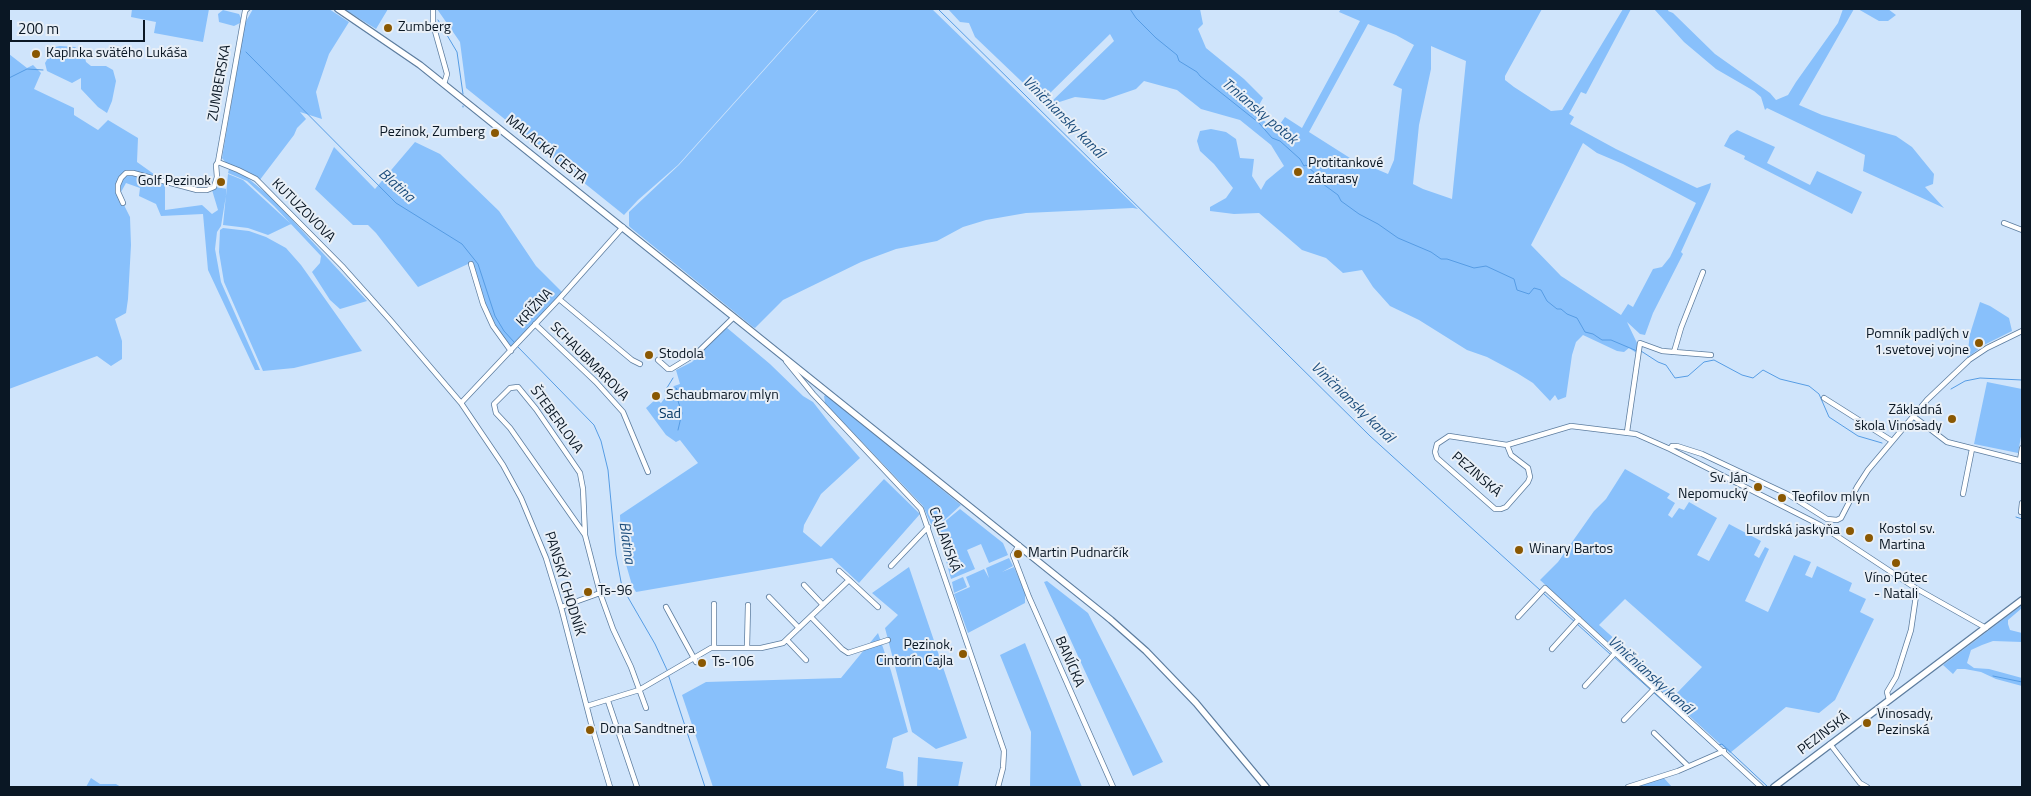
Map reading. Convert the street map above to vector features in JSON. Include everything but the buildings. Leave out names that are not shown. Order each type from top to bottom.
[{"type":"main road","name":"MALACKÁ CESTA","points":[[338,9],[385,40],[444,84],[734,317]]},
{"type":"main road","points":[[734,317],[1111,620],[1146,651],[1220,730],[1266,787]]},
{"type":"main road","name":"PEZINSKÁ","points":[[1774,787],[2022,600]]},
{"type":"street","name":"ZUMBERSKA","points":[[218,162],[245,10],[247,9]]},
{"type":"street","points":[[433,9],[433,24],[447,74],[444,84]]},
{"type":"street","points":[[123,203],[118,192],[118,185],[126,173],[133,173],[197,190],[207,190],[214,187],[217,178],[216,165],[218,162]]},
{"type":"street","name":"KUTUZOVOVA","points":[[218,162],[256,180],[289,212],[391,321],[461,403]]},
{"type":"street","points":[[2004,223],[2022,230]]},
{"type":"street","name":"KRÍŽNA","points":[[461,403],[559,299],[623,227]]},
{"type":"street","points":[[472,264],[493,326],[511,350]]},
{"type":"street","points":[[1674,352],[1681,328],[1703,272]]},
{"type":"street","points":[[559,299],[632,360],[640,364]]},
{"type":"street","points":[[658,360],[668,369],[671,369],[697,353],[734,317]]},
{"type":"street","name":"SCHAUBMAROVA","points":[[535,324],[596,382],[623,412],[648,472]]},
{"type":"street","points":[[1816,523],[1821,514],[1832,520],[1841,518],[1860,481],[1927,400],[1969,360],[1987,348],[2022,331]]},
{"type":"street","points":[[1627,432],[1640,343],[1662,350],[1711,355]]},
{"type":"street","name":"CAJLANSKÁ","points":[[782,356],[813,394],[921,508],[1004,751],[1003,768],[998,787]]},
{"type":"street","points":[[813,394],[820,386]]},
{"type":"street","name":"ŠTEBERLOVA","points":[[585,535],[510,428],[496,412],[494,404],[510,388],[518,387],[536,409],[577,468],[582,481],[585,535],[600,593],[613,629],[631,666],[646,708]]},
{"type":"street","points":[[1824,398],[1892,442]]},
{"type":"street","name":"PANSKÝ CHODNÍK","points":[[461,403],[503,465],[536,531],[561,607],[610,787]]},
{"type":"street","points":[[1913,416],[1947,442],[2021,461],[2022,448]]},
{"type":"street","name":"PEZINSKÁ","points":[[1507,446],[1512,455],[1528,468],[1530,477],[1528,482],[1506,507],[1501,509],[1495,508],[1438,458],[1435,452],[1437,444],[1449,436],[1507,446],[1571,426],[1627,432],[1644,437],[1750,488],[1816,523],[1917,589],[1986,628]]},
{"type":"street","name":"PEZINSKÁ","points":[[1670,449],[1672,446],[1677,446],[1702,454],[1756,478],[1821,514]]},
{"type":"street","points":[[1963,494],[1972,449]]},
{"type":"street","points":[[1699,464],[1702,454]]},
{"type":"street","points":[[1750,488],[1756,478]]},
{"type":"street","points":[[2021,512],[2022,503]]},
{"type":"street","points":[[572,517],[584,516]]},
{"type":"street","points":[[892,566],[928,527]]},
{"type":"street","name":"BANÍCKA","points":[[1020,546],[1013,555],[1055,658],[1112,787]]},
{"type":"street","points":[[839,572],[878,607]]},
{"type":"street","points":[[587,706],[639,690],[695,660],[714,647],[768,648],[787,640],[849,580]]},
{"type":"street","points":[[804,585],[823,605]]},
{"type":"street","points":[[1518,618],[1545,588],[1762,787]]},
{"type":"street","points":[[1889,700],[1887,692],[1896,677],[1911,630],[1917,589]]},
{"type":"street","points":[[561,607],[600,593]]},
{"type":"street","points":[[769,597],[799,628]]},
{"type":"street","points":[[714,604],[714,647]]},
{"type":"street","points":[[748,605],[748,647]]},
{"type":"street","points":[[666,607],[695,660]]},
{"type":"street","points":[[811,617],[848,653],[888,640]]},
{"type":"street","points":[[1552,648],[1579,619]]},
{"type":"street","points":[[787,640],[806,660]]},
{"type":"street","points":[[1585,686],[1616,652]]},
{"type":"street","points":[[1624,720],[1655,688]]},
{"type":"street","points":[[608,701],[638,787]]},
{"type":"street","points":[[1654,733],[1688,766]]},
{"type":"street","points":[[1830,744],[1860,783],[1867,787]]},
{"type":"street","points":[[1628,787],[1678,771],[1724,752]]},
{"type":"green space","points":[[132,9],[209,9],[203,42],[154,33],[156,22],[131,17]]},
{"type":"green space","points":[[253,9],[329,9],[349,22],[329,54],[316,92],[322,119],[300,112],[306,119],[297,128],[294,135],[259,181],[250,173],[226,163],[222,158],[245,23]]},
{"type":"green space","points":[[344,9],[388,9],[376,29]]},
{"type":"green space","points":[[437,9],[818,9],[678,165],[624,215],[466,88],[460,42]]},
{"type":"green space","points":[[819,9],[932,9],[1138,209],[1026,213],[986,220],[963,227],[937,241],[896,249],[861,262],[783,300],[755,328],[753,327],[631,228],[629,226],[629,212],[679,165]]},
{"type":"green space","points":[[948,9],[1200,9],[1203,24],[1198,29],[1206,48],[1244,79],[1263,98],[1255,112],[1275,131],[1285,117],[1302,128],[1360,21],[1339,12],[1341,9],[1542,9],[1505,76],[1505,80],[1551,111],[1562,110],[1623,9],[1631,9],[1586,94],[1581,92],[1569,114],[1574,117],[1570,124],[1616,149],[1697,188],[1711,183],[1710,188],[1681,252],[1683,254],[1653,313],[1645,335],[1640,334],[1627,322],[1637,343],[1638,354],[1629,348],[1624,352],[1617,351],[1583,335],[1576,342],[1572,355],[1566,397],[1558,400],[1555,395],[1550,401],[1533,383],[1517,373],[1487,357],[1467,350],[1419,320],[1390,306],[1373,287],[1362,270],[1343,273],[1326,258],[1302,250],[1259,213],[1234,214],[1210,211],[1210,207],[1226,198],[1233,188],[1214,164],[1200,151],[1197,141],[1200,131],[1211,129],[1226,132],[1236,139],[1240,158],[1254,159],[1252,176],[1261,190],[1266,181],[1284,166],[1271,145],[1240,120],[1201,109],[1177,90],[1144,81],[1136,89],[1104,100],[1075,97],[1047,106],[1114,41],[1110,34],[1042,101],[975,37],[969,23],[960,22]],"holes":[[[1368,24],[1396,35],[1414,45],[1393,85],[1402,89],[1394,160],[1388,174],[1350,158],[1309,132]],[[1431,46],[1466,61],[1452,199],[1413,184],[1419,125],[1431,69]],[[1583,143],[1597,153],[1623,164],[1696,203],[1670,257],[1662,267],[1653,269],[1633,307],[1628,304],[1621,315],[1561,276],[1531,245]]]},
{"type":"green space","points":[[1654,9],[1669,9],[1668,11],[1673,13],[1715,54],[1770,93],[1776,100],[1788,95],[1838,23],[1843,9],[1854,9],[1799,105],[1822,115],[1896,136],[1912,147],[1934,174],[1933,184],[1925,187],[1944,208],[1863,171],[1865,155],[1767,108],[1765,110],[1761,97],[1716,69],[1684,42]]},
{"type":"green space","points":[[1858,9],[1888,9],[1896,15],[1888,21],[1879,21]]},
{"type":"green space","points":[[223,10],[239,14],[241,18],[240,23],[234,26],[219,22],[218,14]]},
{"type":"green space","points":[[60,46],[75,47],[84,53],[86,62],[91,66],[106,66],[113,70],[116,81],[112,101],[107,113],[98,107],[81,89],[81,78],[72,83],[47,71],[45,63],[51,53],[50,48]]},
{"type":"green space","points":[[9,54],[27,68],[33,65],[41,73],[34,89],[74,108],[74,115],[98,130],[108,120],[138,138],[137,162],[165,182],[165,210],[202,205],[212,214],[218,210],[212,190],[216,187],[227,189],[215,249],[221,282],[260,370],[255,370],[208,270],[203,214],[161,216],[156,204],[139,196],[140,188],[126,183],[121,192],[123,203],[130,217],[131,245],[128,299],[126,313],[115,319],[122,341],[122,359],[111,366],[97,356],[9,389]]},
{"type":"green space","points":[[1737,130],[1775,147],[1767,163],[1810,185],[1817,171],[1862,192],[1852,214],[1744,159],[1745,156],[1724,146],[1730,135]]},
{"type":"green space","points":[[415,142],[440,154],[499,211],[536,266],[565,295],[511,350],[501,339],[483,304],[471,265],[468,264],[418,287],[368,225],[353,225],[315,189],[334,147],[375,189]]},
{"type":"green space","points":[[229,169],[244,175],[272,198],[367,301],[340,309],[330,300],[312,272],[320,263],[321,256],[274,206],[247,181],[228,173]]},
{"type":"green space","points":[[228,174],[243,180],[291,224],[268,235],[248,228],[223,225]]},
{"type":"green space","points":[[223,228],[249,231],[266,237],[286,248],[301,265],[362,351],[294,368],[263,371],[224,282],[219,252],[220,230]]},
{"type":"green space","points":[[1980,302],[2009,318],[2012,331],[1984,345],[1967,358],[1970,334]]},
{"type":"green space","name":"Sad","points":[[726,327],[770,364],[803,396],[813,402],[860,458],[821,494],[804,525],[803,532],[821,547],[884,479],[920,514],[859,583],[832,558],[636,592],[632,585],[621,542],[620,515],[698,463],[680,440],[676,442],[666,435],[646,408],[656,399],[661,403],[674,386],[680,384],[676,370],[692,362]]},
{"type":"green space","points":[[1987,382],[2022,389],[2022,431],[2018,453],[1974,444]]},
{"type":"green space","points":[[826,395],[961,505],[936,528],[931,524],[923,506],[825,403],[824,396]]},
{"type":"green space","points":[[1625,469],[1670,494],[1667,498],[1675,503],[1668,515],[1672,518],[1679,508],[1684,510],[1689,502],[1717,518],[1697,555],[1709,561],[1729,524],[1761,541],[1754,555],[1759,558],[1765,547],[1769,549],[1745,601],[1768,612],[1794,555],[1811,562],[1805,575],[1812,578],[1817,566],[1852,583],[1849,591],[1866,599],[1860,612],[1874,619],[1835,700],[1819,713],[1786,707],[1730,753],[1540,580],[1558,562],[1594,511],[1606,499]],"holes":[[[1625,599],[1702,667],[1676,694],[1599,625]]]},
{"type":"green space","points":[[960,509],[1003,543],[1008,555],[989,563],[981,544],[967,550],[975,569],[951,579],[937,528]]},
{"type":"green space","points":[[1009,558],[1013,566],[1002,572],[1014,567],[1025,592],[1025,603],[968,633],[954,594],[970,587],[966,577],[984,569],[989,578],[986,568]]},
{"type":"green space","points":[[909,567],[967,738],[936,749],[912,732],[885,628],[898,615],[872,593]]},
{"type":"green space","points":[[963,577],[967,587],[954,593],[952,582]]},
{"type":"green space","points":[[1047,581],[1088,613],[1163,762],[1133,776],[1044,582]]},
{"type":"green space","points":[[2022,605],[2022,608],[2008,620],[2008,624],[2010,630],[2022,633],[2022,642],[1993,641],[1982,645],[1971,650],[1967,663],[1974,668],[1989,669],[2022,678],[2022,686],[1996,679],[1981,672],[1965,669],[1957,669],[1953,674],[1943,665]]},
{"type":"green space","points":[[878,633],[908,732],[893,738],[886,768],[903,772],[904,787],[713,787],[682,695],[706,682],[841,678]]},
{"type":"green space","points":[[1025,643],[1082,787],[1030,787],[1031,732],[1000,655]]},
{"type":"green space","points":[[918,757],[963,762],[958,787],[917,787]]},
{"type":"green space","points":[[1663,777],[1672,787],[1636,787]]},
{"type":"green space","points":[[91,778],[100,784],[116,784],[121,787],[86,787]]},
{"type":"waterway","name":"Viničniansky kanál","points":[[938,9],[1370,436],[1540,590]]},
{"type":"waterway","name":"Trniansky potok","points":[[1130,9],[1136,18],[1156,38],[1177,55],[1179,61],[1197,72],[1259,123],[1272,138],[1280,141],[1300,159],[1304,166],[1306,165],[1319,177],[1323,184],[1338,195],[1341,201],[1359,214],[1398,238],[1431,252],[1441,259],[1447,259],[1474,268],[1486,266],[1514,279],[1517,290],[1529,294],[1534,288],[1541,290],[1547,301],[1557,309],[1561,309],[1577,318],[1585,332],[1593,334],[1602,340],[1611,340],[1637,351]]},
{"type":"waterway","points":[[438,20],[457,52],[463,94]]},
{"type":"waterway","name":"Blatina","points":[[246,52],[396,203],[462,244],[478,264],[495,316],[504,331],[514,342]]},
{"type":"waterway","points":[[9,78],[27,69],[43,70]]},
{"type":"waterway","name":"Blatina","points":[[518,347],[594,425],[601,441],[608,470],[616,555],[622,587],[655,644],[667,670]]},
{"type":"waterway","name":"Trniansky potok","points":[[1641,351],[1666,365],[1675,378],[1688,376],[1704,362],[1714,360],[1742,375],[1753,378],[1763,370],[1780,379],[1809,386],[1819,394],[1829,417],[1858,436],[1882,443]]},
{"type":"waterway","points":[[665,391],[673,378]]},
{"type":"waterway","name":"Trniansky potok","points":[[1951,389],[1965,381],[1980,378],[2022,380]]},
{"type":"waterway","points":[[676,388],[680,395],[678,401],[682,413],[678,430]]},
{"type":"waterway","points":[[2016,517],[2022,519]]},
{"type":"waterway","name":"Viničniansky kanál","points":[[1543,593],[1610,654]]},
{"type":"waterway","name":"Viničniansky kanál","points":[[1613,656],[1713,746]]},
{"type":"waterway","name":"Blatina","points":[[668,674],[705,787]]},
{"type":"waterway","points":[[1993,676],[2022,682]]},
{"type":"waterway","name":"Viničniansky kanál","points":[[1719,745],[1722,744],[1768,787]]},
{"type":"place","name":"Zumberg","points":[[388,28]]},
{"type":"place","name":"Kaplnka svätého Lukáša","points":[[36,54]]},
{"type":"place","name":"Pezinok, Zumberg","points":[[495,133]]},
{"type":"place","name":"Protitankové zátarasy","points":[[1298,172]]},
{"type":"place","name":"Golf Pezinok","points":[[221,182]]},
{"type":"place","name":"Pomník padlých v 1.svetovej vojne","points":[[1979,343]]},
{"type":"place","name":"Stodola","points":[[649,355]]},
{"type":"place","name":"Schaubmarov mlyn","points":[[656,396]]},
{"type":"place","name":"Základná škola Vinosady","points":[[1952,419]]},
{"type":"place","name":"Sv. Ján Nepomucký","points":[[1758,487]]},
{"type":"place","name":"Teofilov mlyn","points":[[1782,498]]},
{"type":"place","name":"Lurdská jaskyňa","points":[[1850,531]]},
{"type":"place","name":"Kostol sv. Martina","points":[[1869,538]]},
{"type":"place","name":"Winary Bartos","points":[[1519,550]]},
{"type":"place","name":"Martin Pudnarčík","points":[[1018,554]]},
{"type":"place","name":"Víno Pútec - Natali","points":[[1896,563]]},
{"type":"place","name":"Ts-96","points":[[588,592]]},
{"type":"place","name":"Pezinok, Cintorín Cajla","points":[[963,654]]},
{"type":"place","name":"Ts-106","points":[[702,663]]},
{"type":"place","name":"Vinosady, Pezinská","points":[[1867,723]]},
{"type":"place","name":"Dona Sandtnera","points":[[590,730]]}]
